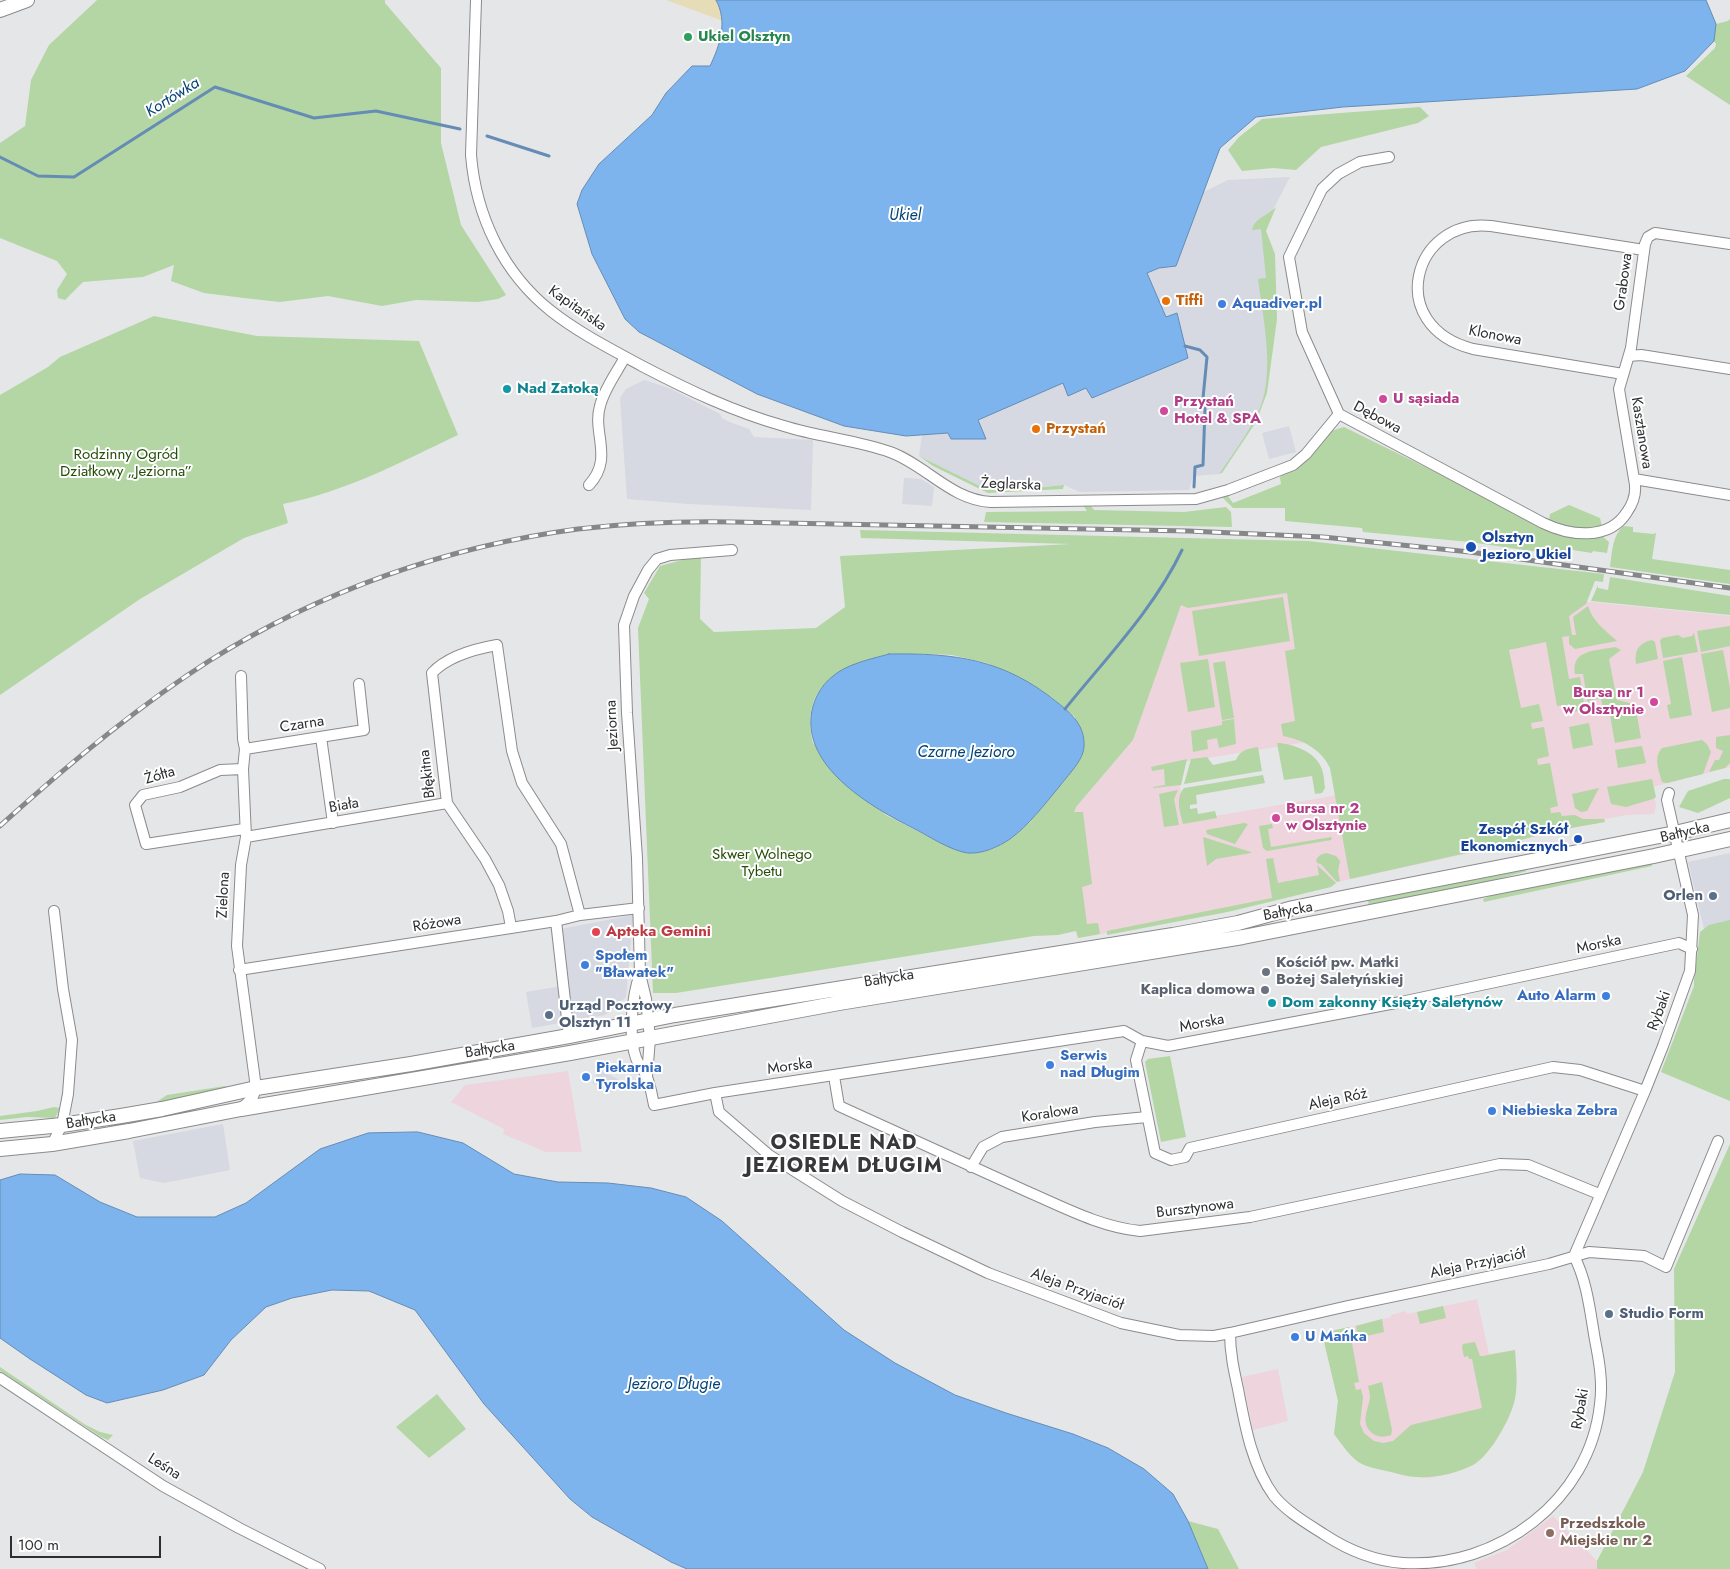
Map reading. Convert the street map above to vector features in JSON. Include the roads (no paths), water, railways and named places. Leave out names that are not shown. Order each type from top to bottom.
[{"type":"main road","points":[[0,10],[27,0]]},
{"type":"main road","name":"Bałtycka","points":[[0,1131],[62,1125],[162,1109],[256,1088],[411,1064],[675,1015],[808,995],[1229,924],[1347,897],[1675,833],[1730,820]]},
{"type":"main road","name":"Bałtycka","points":[[0,1149],[52,1144],[839,1004],[1243,937],[1678,851],[1730,839]]},
{"type":"street","name":"Kapitańska","points":[[476,0],[471,155],[478,198],[486,224],[506,262],[538,300],[570,324],[626,357]]},
{"type":"street","name":"Dębowa","points":[[1390,157],[1360,162],[1338,174],[1322,189],[1290,257],[1302,332],[1339,414],[1543,523],[1568,532],[1592,533],[1616,526],[1633,502],[1636,488],[1634,479]]},
{"type":"street","name":"Klonowa","points":[[1623,374],[1473,349],[1455,343],[1439,334],[1425,317],[1418,299],[1419,276],[1426,258],[1440,242],[1456,230],[1474,225],[1644,250]]},
{"type":"street","name":"Grabowa","points":[[1629,356],[1646,240],[1655,233],[1730,244]]},
{"type":"street","points":[[1629,356],[1641,355],[1730,369]]},
{"type":"street","name":"Kasztanowa","points":[[1629,356],[1619,389],[1634,479],[1730,495]]},
{"type":"street","name":"Żeglarska","points":[[626,357],[698,395],[757,418],[786,427],[880,449],[899,456],[955,492],[985,502],[1196,499],[1228,490],[1292,465],[1306,454],[1339,414]]},
{"type":"street","points":[[588,484],[596,476],[602,456],[598,415],[599,406],[626,357]]},
{"type":"street","name":"Jeziorna","points":[[649,1021],[640,974],[624,643],[626,617],[648,570],[657,559],[670,555],[732,550]]},
{"type":"street","name":"Błękitna","points":[[511,927],[508,911],[494,876],[485,859],[447,803],[432,673],[447,661],[480,648],[497,645],[512,751],[522,783],[561,844],[580,915]]},
{"type":"street","name":"Zielona","points":[[241,676],[245,749],[243,769],[245,833],[240,874],[237,946],[256,1088]]},
{"type":"street","name":"Czarna","points":[[245,749],[364,730],[359,684]]},
{"type":"street","points":[[321,737],[333,823]]},
{"type":"street","name":"Żółta","points":[[243,769],[220,770],[180,787],[144,795],[135,805],[146,844],[245,833]]},
{"type":"street","name":"Rybaki","points":[[1230,1333],[1230,1349],[1244,1424],[1263,1478],[1285,1507],[1340,1545],[1358,1553],[1401,1564],[1416,1564],[1470,1557],[1510,1539],[1549,1510],[1573,1478],[1589,1447],[1600,1404],[1601,1387],[1591,1316],[1581,1269],[1574,1256],[1599,1194],[1645,1091],[1690,971],[1692,915],[1667,800],[1669,793]]},
{"type":"street","name":"Biała","points":[[245,833],[333,823],[447,803]]},
{"type":"street","name":"Różowa","points":[[239,970],[556,921],[580,915],[638,908]]},
{"type":"street","name":"Bałtycka","points":[[52,1144],[62,1125],[68,1094],[72,1040],[63,989],[54,911]]},
{"type":"street","points":[[556,921],[569,1036]]},
{"type":"street","name":"Morska","points":[[715,1093],[1124,1031],[1142,1041],[1168,1046],[1401,1002],[1679,943],[1692,950]]},
{"type":"street","name":"Jeziorna","points":[[633,1042],[634,991],[640,974]]},
{"type":"street","points":[[647,1076],[650,1038],[649,1021]]},
{"type":"street","name":"Aleja Róż","points":[[1142,1041],[1136,1060],[1155,1153],[1171,1160],[1185,1157],[1190,1148],[1553,1067],[1580,1070],[1645,1091]]},
{"type":"street","points":[[633,1042],[636,1058],[647,1076],[654,1104],[715,1093]]},
{"type":"street","name":"Bursztynowa","points":[[834,1076],[839,1106],[970,1167],[1092,1220],[1129,1230],[1140,1231],[1250,1217],[1500,1164],[1528,1165],[1599,1194]]},
{"type":"street","points":[[241,1110],[253,1097],[256,1088]]},
{"type":"street","name":"Aleja Przyjaciół","points":[[715,1093],[719,1112],[770,1156],[842,1201],[988,1273],[1121,1322],[1179,1335],[1214,1336],[1230,1333],[1549,1264],[1589,1252],[1644,1256],[1666,1267],[1718,1141]]},
{"type":"street","name":"Koralowa","points":[[970,1167],[983,1148],[1002,1137],[1096,1122],[1147,1117]]},
{"type":"street","name":"Leśna","points":[[0,1378],[163,1486],[239,1528],[320,1569]]},
{"type":"water","name":"Ukiel","points":[[716,0],[1706,0],[1716,24],[1714,41],[1685,71],[1637,89],[1343,107],[1256,117],[1220,148],[1176,266],[1159,268],[1147,273],[1166,317],[1177,313],[1188,358],[1092,398],[1086,388],[1068,396],[1063,383],[978,420],[986,439],[951,439],[948,433],[906,436],[844,426],[757,394],[639,332],[625,319],[592,254],[577,204],[582,190],[599,164],[652,115],[666,93],[692,66],[710,66],[717,50],[722,25],[720,8]]},
{"type":"water","name":"Czarne Jezioro","points":[[889,654],[958,657],[998,668],[1038,688],[1063,707],[1077,721],[1084,739],[1081,757],[1024,828],[1010,839],[990,849],[974,853],[961,852],[947,846],[897,820],[862,798],[831,770],[820,754],[813,737],[811,718],[815,700],[821,689],[828,680],[845,668]]},
{"type":"water","name":"Jezioro Długie","points":[[418,1132],[463,1143],[514,1174],[558,1182],[608,1183],[651,1188],[686,1197],[722,1221],[844,1330],[895,1363],[955,1395],[1073,1434],[1108,1448],[1144,1469],[1173,1494],[1188,1521],[1208,1569],[687,1569],[671,1562],[592,1517],[570,1499],[484,1404],[415,1310],[369,1291],[332,1290],[292,1298],[266,1307],[231,1340],[204,1375],[163,1390],[107,1403],[86,1395],[0,1338],[0,1180],[20,1174],[55,1175],[100,1202],[137,1217],[215,1217],[246,1203],[320,1149],[368,1133]]},
{"type":"waterway","name":"Kortówka","points":[[0,157],[38,176],[74,177],[215,87],[314,118],[376,111],[460,129]]},
{"type":"waterway","name":"Kortówka","points":[[487,136],[549,156]]},
{"type":"waterway","points":[[1185,346],[1200,350],[1207,357],[1203,398],[1205,409],[1203,465],[1195,467],[1194,487]]},
{"type":"waterway","points":[[1065,709],[1113,652],[1158,593],[1182,550]]},
{"type":"railway","points":[[0,826],[75,760],[127,718],[181,679],[251,636],[295,613],[387,575],[434,560],[482,547],[578,529],[636,524],[714,522],[1188,531],[1323,537],[1470,552],[1730,588]]},
{"type":"place","name":"Ukiel Olsztyn","points":[[688,37]]},
{"type":"place","name":"Tiffi","points":[[1166,301]]},
{"type":"place","name":"Aquadiver.pl","points":[[1222,304]]},
{"type":"place","name":"Nad Zatoką","points":[[507,389]]},
{"type":"place","name":"U sąsiada","points":[[1383,399]]},
{"type":"place","name":"Przystań Hotel & SPA","points":[[1164,411]]},
{"type":"place","name":"Przystań","points":[[1036,429]]},
{"type":"place","name":"Olsztyn Jezioro Ukiel","points":[[1471,547]]},
{"type":"place","name":"Bursa nr 1 w Olsztynie","points":[[1654,702]]},
{"type":"place","name":"Bursa nr 2 w Olsztynie","points":[[1276,818]]},
{"type":"place","name":"Zespół Szkół Ekonomicznych","points":[[1578,839]]},
{"type":"place","name":"Orlen","points":[[1713,896]]},
{"type":"place","name":"Apteka Gemini","points":[[596,932]]},
{"type":"place","name":"Społem \"Bławatek\"","points":[[585,965]]},
{"type":"place","name":"Kościół pw. Matki Bożej Saletyńskiej","points":[[1266,972]]},
{"type":"place","name":"Kaplica domowa","points":[[1265,990]]},
{"type":"place","name":"Auto Alarm","points":[[1606,996]]},
{"type":"place","name":"Dom zakonny Księży Saletynów","points":[[1272,1003]]},
{"type":"place","name":"Urząd Pocztowy Olsztyn 11","points":[[549,1015]]},
{"type":"place","name":"Serwis nad Długim","points":[[1050,1065]]},
{"type":"place","name":"Piekarnia Tyrolska","points":[[586,1077]]},
{"type":"place","name":"Niebieska Zebra","points":[[1492,1111]]},
{"type":"place","name":"Studio Form","points":[[1609,1314]]},
{"type":"place","name":"U Mańka","points":[[1295,1337]]},
{"type":"place","name":"Przedszkole Miejskie nr 2","points":[[1550,1533]]},
{"type":"district","name":"OSIEDLE NAD JEZIOREM DŁUGIM","points":[[844,1156]]},
{"type":"park label","name":"Rodzinny Ogród Działkowy „Jeziorna”","points":[[126,464]]},
{"type":"park label","name":"Skwer Wolnego Tybetu","points":[[762,864]]}]
